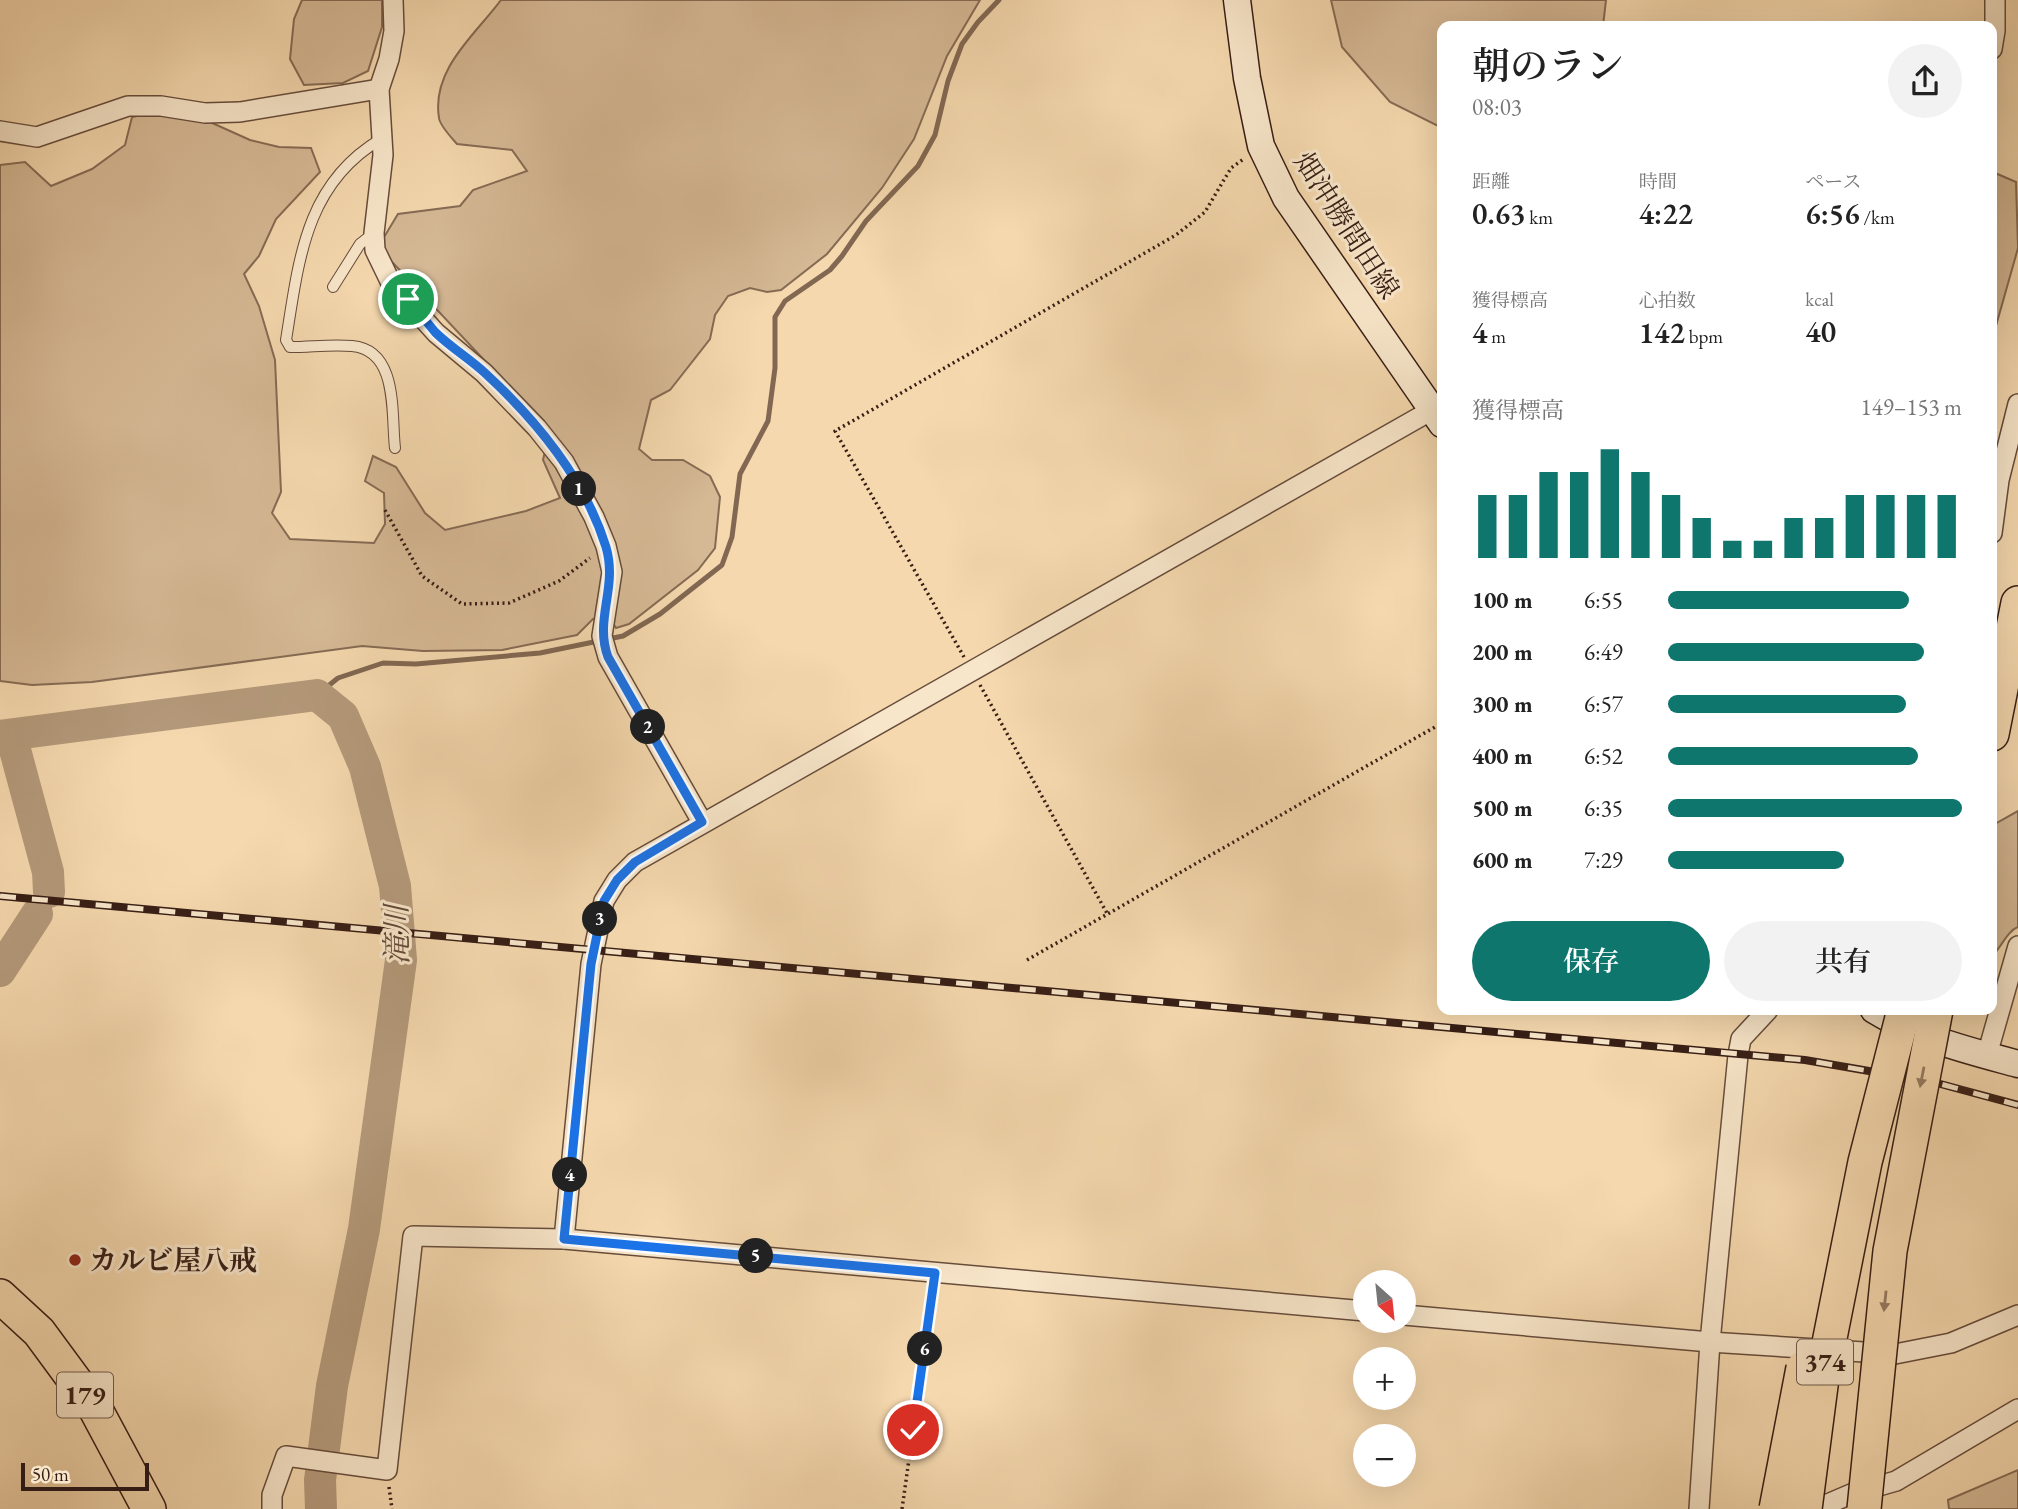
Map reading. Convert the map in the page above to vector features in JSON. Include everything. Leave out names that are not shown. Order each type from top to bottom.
[{"type":"highway","points":[[1997,671],[2018,597]]},
{"type":"highway","points":[[1997,709],[2018,603]]},
{"type":"highway","name":"374","points":[[1805,1509],[1822,1378],[1865,1162],[1903,1015]]},
{"type":"highway","points":[[1857,1502],[1890,1251],[1935,1015]]},
{"type":"highway","points":[[1776,1509],[1801,1376],[1825,1274],[1854,1217]]},
{"type":"highway","name":"179","points":[[0,1296],[39,1332],[95,1408],[149,1509]]},
{"type":"main road","name":"畑沖勝間田線","points":[[1237,0],[1261,146],[1286,198],[1437,417]]},
{"type":"main road","points":[[1882,1015],[1906,1030],[1946,1045],[2018,1063]]},
{"type":"street","points":[[393,0],[394,31],[389,59],[379,89],[382,139],[375,250],[391,283],[436,332],[493,382],[537,428],[564,462],[594,517],[606,546],[611,572],[602,636],[608,657],[702,822]]},
{"type":"street","points":[[1995,0],[1995,21]]},
{"type":"street","points":[[0,131],[37,137],[128,106],[161,106],[205,113],[240,113],[379,89]]},
{"type":"street","points":[[1997,495],[2018,404]]},
{"type":"street","points":[[564,1239],[591,964],[604,901],[617,880],[635,862],[971,670],[1437,417]]},
{"type":"street","points":[[1987,1055],[2018,946]]},
{"type":"street","points":[[1699,1509],[1710,1342],[1738,1055],[1741,1039],[1763,1015]]},
{"type":"street","points":[[272,1509],[272,1495],[286,1456],[387,1469],[413,1236],[564,1239],[1353,1310]]},
{"type":"street","points":[[1416,1316],[1710,1342],[1895,1354],[1951,1343],[2018,1315]]},
{"type":"street","points":[[1761,1509],[1795,1348]]},
{"type":"street","points":[[1857,1502],[1864,1352]]},
{"type":"street","points":[[1816,1509],[1857,1502],[2018,1409]]},
{"type":"lane","points":[[382,139],[356,154],[335,177],[309,224],[286,340],[290,347],[354,346],[366,350],[382,364],[390,383],[395,448]]},
{"type":"lane","points":[[333,287],[360,244],[374,233]]},
{"type":"path","points":[[1108,915],[835,431],[1176,235],[1205,212],[1231,168],[1261,146]]},
{"type":"path","points":[[385,510],[422,576],[462,604],[509,603],[559,581],[606,546]]},
{"type":"path","points":[[1027,960],[1437,726]]},
{"type":"path","points":[[902,1509],[935,1273]]},
{"type":"shaded area","points":[[302,0],[382,0],[382,27],[368,71],[343,83],[304,85],[290,59],[294,19]]},
{"type":"shaded area","points":[[501,0],[980,0],[947,56],[914,139],[882,188],[827,254],[781,290],[767,292],[750,288],[728,296],[715,315],[710,339],[670,390],[651,400],[639,449],[652,460],[683,460],[710,476],[720,497],[715,548],[698,570],[629,624],[616,628],[610,618],[593,619],[577,635],[502,650],[423,651],[362,646],[92,682],[32,685],[0,681],[0,165],[25,162],[51,186],[92,169],[125,145],[132,117],[164,111],[210,122],[250,140],[279,147],[311,148],[320,172],[276,219],[259,256],[244,274],[259,306],[275,360],[281,492],[272,513],[290,539],[374,543],[385,524],[384,493],[365,481],[373,456],[396,467],[425,513],[445,530],[526,511],[560,498],[543,460],[550,430],[378,247],[398,214],[460,206],[473,190],[527,171],[512,150],[457,144],[439,118],[438,100],[449,68],[468,39]]},
{"type":"shaded area","points":[[1331,0],[1606,0],[1604,21],[1437,21],[1437,126],[1390,102],[1342,47]]},
{"type":"shaded area","points":[[1997,174],[2016,182],[2018,248],[1997,322]]},
{"type":"shaded area","points":[[2018,811],[2018,927],[1997,950],[1997,823]]},
{"type":"shaded area","points":[[2018,1470],[2018,1509],[1949,1509],[1948,1500]]},
{"type":"waterway","points":[[317,695],[338,678],[383,663],[416,664],[540,653],[623,636],[660,614],[722,565],[732,537],[740,474],[768,421],[775,368],[775,317],[785,301],[830,270],[866,221],[918,166],[935,135],[948,81],[962,44],[999,0]]},
{"type":"waterway","name":"滝川","points":[[0,736],[317,695],[343,716],[365,767],[395,886],[401,960],[364,1229],[332,1386],[320,1480],[321,1509]]},
{"type":"waterway","points":[[11,735],[48,872],[49,892]]},
{"type":"waterway","points":[[0,971],[37,914]]},
{"type":"railway","points":[[0,896],[1805,1060],[1933,1082],[2018,1105]]},
{"type":"place","name":"カルビ屋八戒","points":[[75,1260]]},
{"type":"route","points":[[408,299],[436,332],[484,373],[537,428],[564,462],[594,517],[606,546],[611,572],[602,636],[604,647],[702,822],[635,862],[617,880],[604,901],[591,964],[564,1239],[935,1273],[913,1430]]}]
